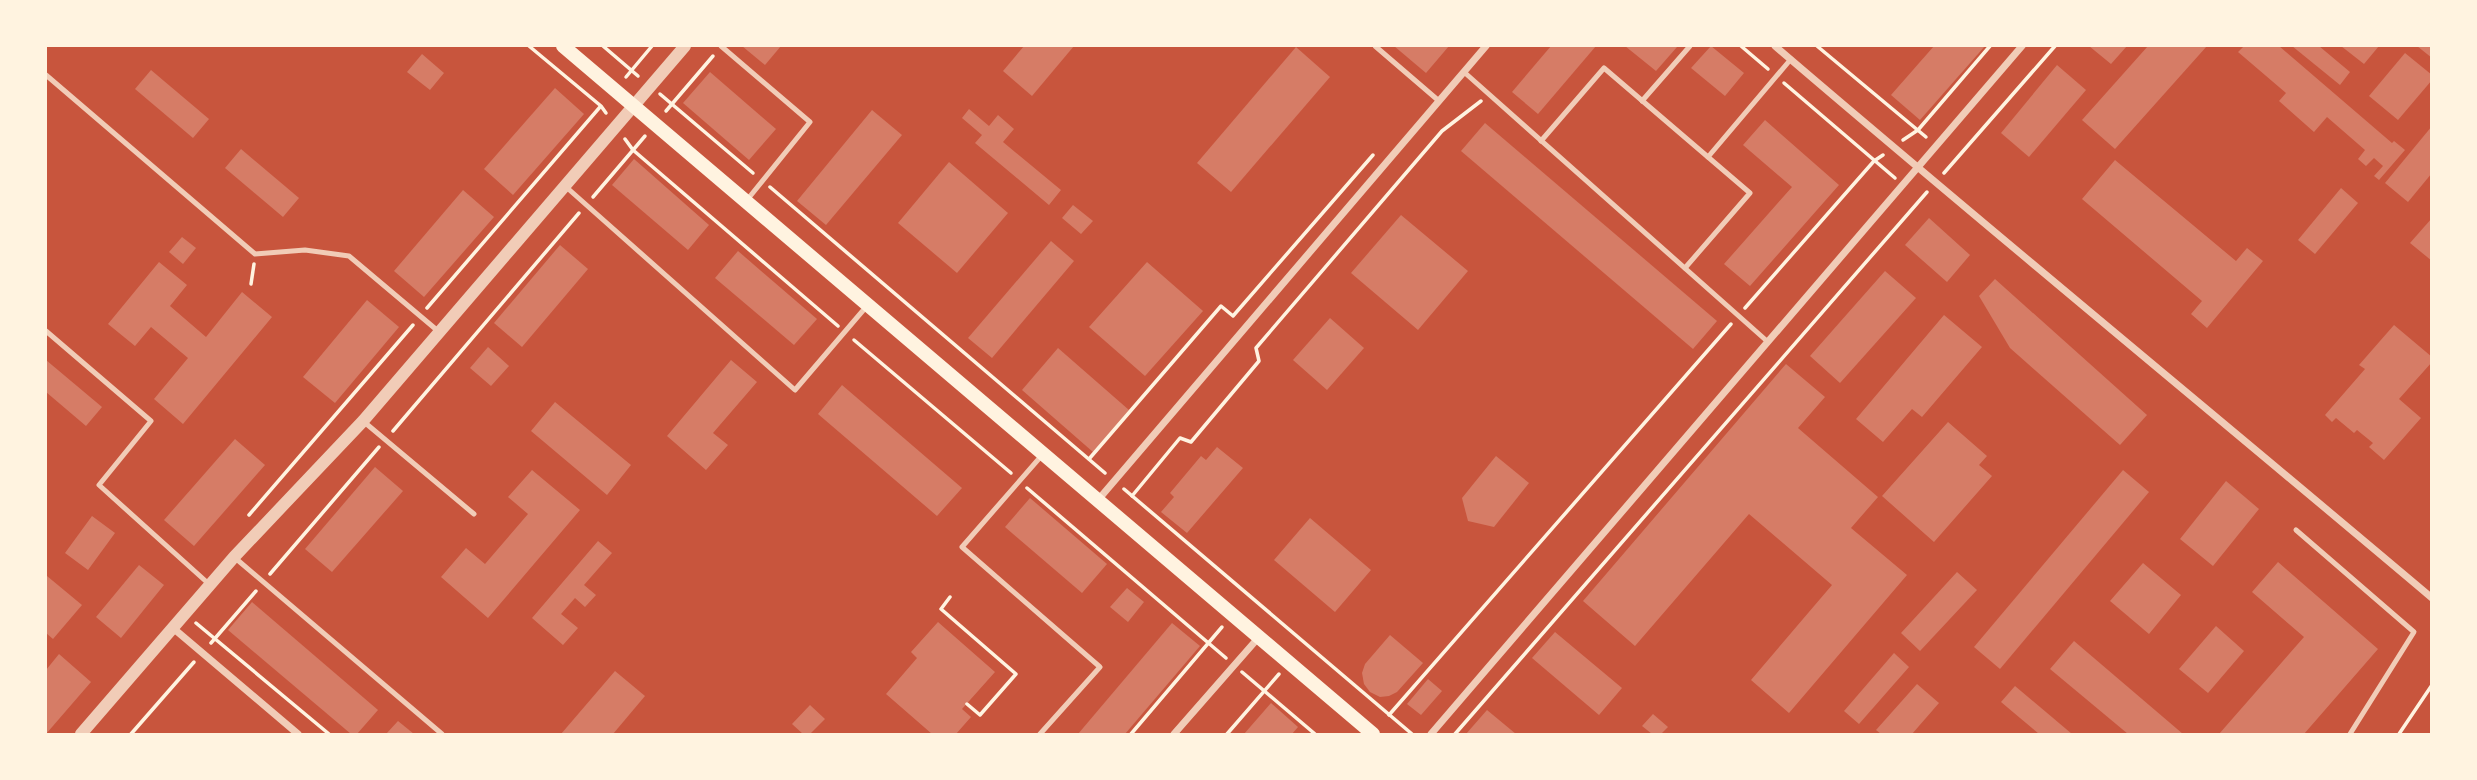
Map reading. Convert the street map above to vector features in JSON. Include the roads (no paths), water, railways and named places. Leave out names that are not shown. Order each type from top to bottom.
[{"type":"main road","points":[[563,46],[1373,734]]},
{"type":"street","points":[[81,734],[234,556],[363,421],[685,46]]},
{"type":"street","points":[[1098,500],[1486,46]]},
{"type":"street","points":[[1776,46],[2431,598]]},
{"type":"street","points":[[1431,734],[2022,46]]},
{"type":"street","points":[[173,628],[298,734]]},
{"type":"street","points":[[1174,734],[1259,637]]},
{"type":"lane","points":[[721,46],[810,122],[746,201]]},
{"type":"lane","points":[[1376,46],[1439,101]]},
{"type":"lane","points":[[1643,101],[1690,46]]},
{"type":"lane","points":[[1708,157],[1791,59]]},
{"type":"lane","points":[[1541,141],[1604,68],[1750,193],[1685,268]]},
{"type":"lane","points":[[1464,72],[1768,342]]},
{"type":"lane","points":[[46,75],[255,254],[305,250],[349,256],[440,332]]},
{"type":"lane","points":[[565,186],[795,390],[868,305]]},
{"type":"lane","points":[[46,331],[151,421],[99,485],[210,584]]},
{"type":"lane","points":[[363,421],[474,514]]},
{"type":"lane","points":[[1040,734],[1100,667],[962,547],[1043,454]]},
{"type":"lane","points":[[2296,530],[2414,632],[2350,734]]},
{"type":"lane","points":[[234,556],[442,734]]}]
